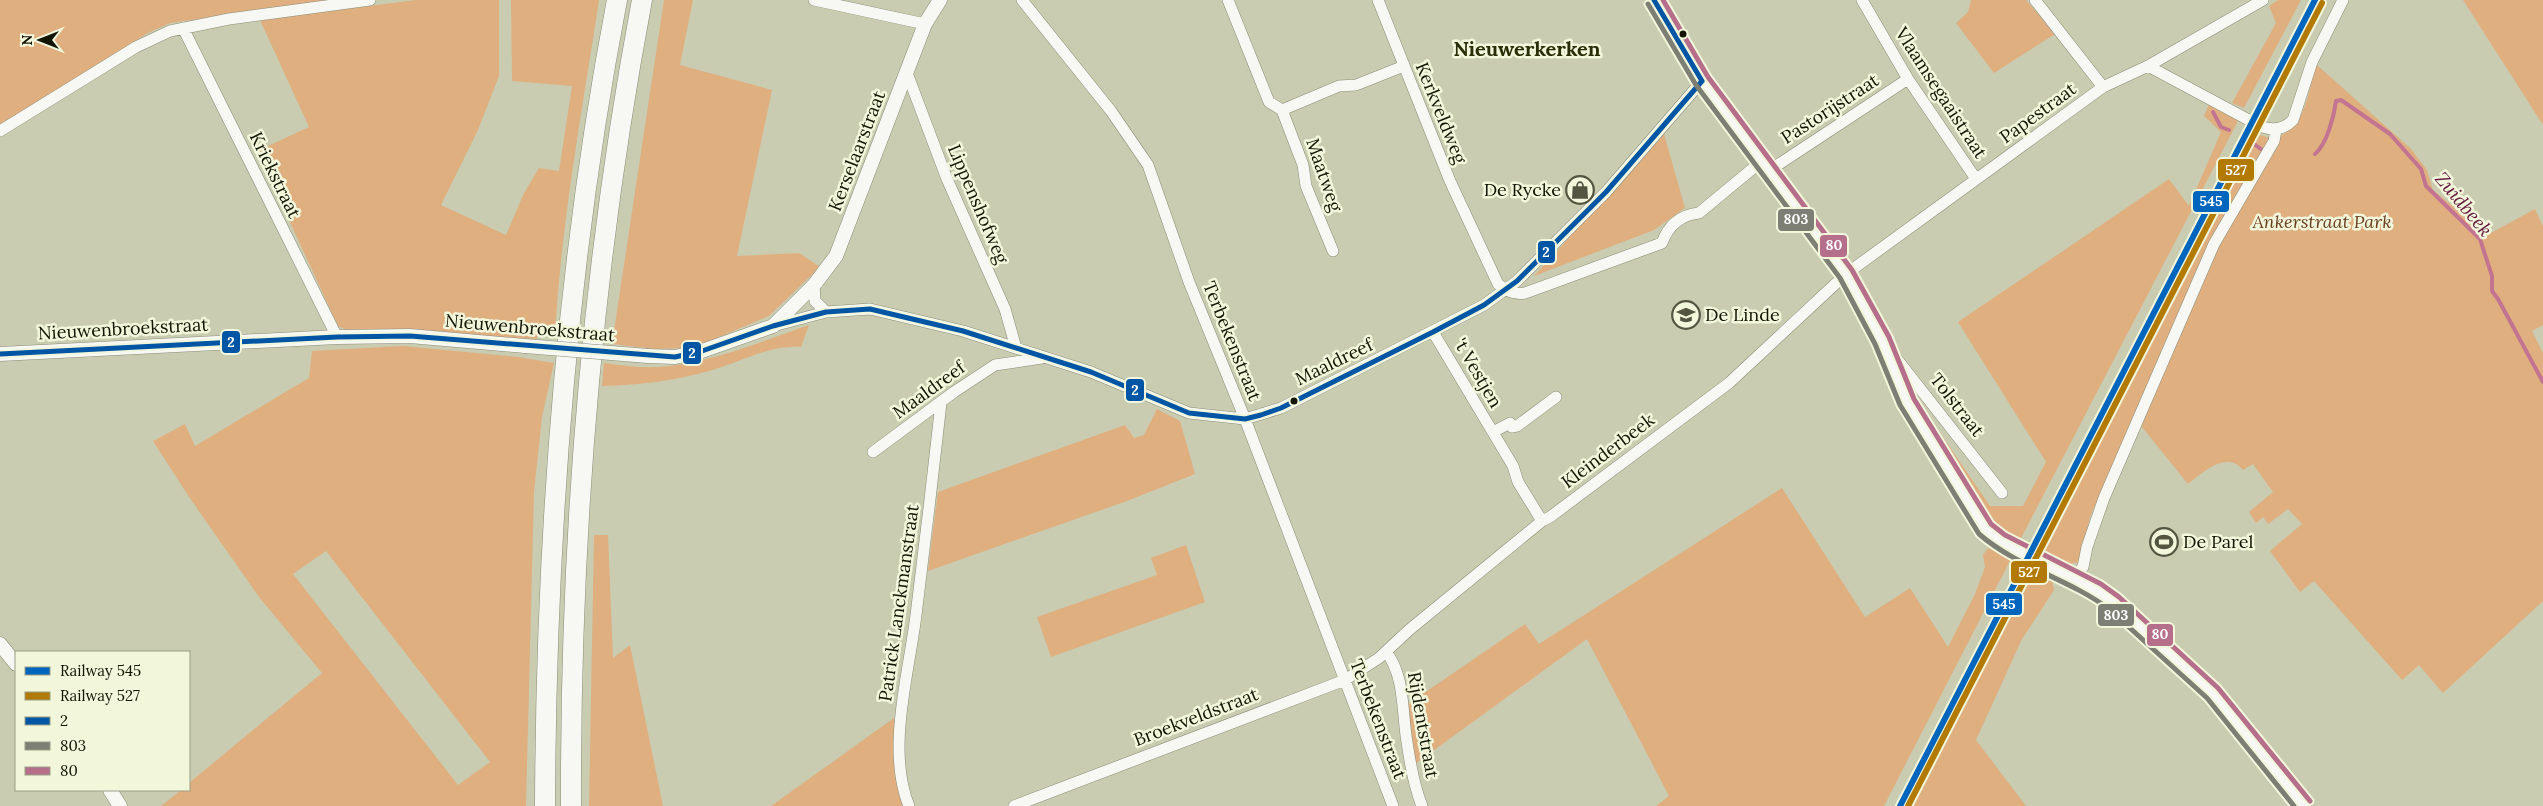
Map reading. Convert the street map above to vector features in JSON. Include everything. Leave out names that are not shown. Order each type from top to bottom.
[{"type":"highway","points":[[545,806],[551,549],[565,377],[585,209],[617,0]]},
{"type":"highway","points":[[570,806],[570,715],[576,552],[588,385],[608,212],[642,0]]},
{"type":"street","points":[[0,131],[136,47],[170,31],[229,19],[370,0]]},
{"type":"street","points":[[814,0],[925,24]]},
{"type":"street","name":"Kerselaarstraat","points":[[773,326],[814,285],[840,248],[925,24],[940,0]]},
{"type":"street","name":"Terbekenstraat","points":[[1022,0],[1111,111],[1148,165],[1189,282],[1245,418],[1392,806]]},
{"type":"street","name":"Maatweg","points":[[1228,0],[1269,102],[1282,110],[1303,165],[1306,186],[1333,251]]},
{"type":"street","name":"Kerkveldweg","points":[[1378,0],[1450,181],[1498,284],[1505,290]]},
{"type":"street","name":"Tolstraat","points":[[1654,0],[1702,81],[1767,165],[1846,274],[1882,341],[1907,402],[1979,522],[2001,541],[2074,578],[2114,603],[2212,693],[2304,806]]},
{"type":"street","name":"Vlaamsegaaistraat","points":[[1862,0],[1908,79],[1976,179]]},
{"type":"street","points":[[2035,0],[2103,87]]},
{"type":"street","name":"Papestraat","points":[[1846,274],[2103,87],[2148,66],[2263,0]]},
{"type":"street","points":[[2148,66],[2260,126],[2276,130],[2293,120],[2312,62],[2343,0]]},
{"type":"street","name":"Kriekstraat","points":[[183,28],[337,337]]},
{"type":"street","points":[[1282,110],[1339,86],[1356,85],[1404,66]]},
{"type":"street","name":"Lippenshofweg","points":[[906,73],[947,179],[1005,309],[1016,348]]},
{"type":"street","name":"Pastorijstraat","points":[[1767,165],[1908,79]]},
{"type":"street","name":"Maaldreef","points":[[873,452],[941,404],[954,392],[995,366],[1044,358],[1091,372],[1189,413],[1245,418],[1281,408],[1484,305],[1517,281],[1606,192],[1702,81]]},
{"type":"street","points":[[2074,578],[2084,567],[2087,547],[2104,498],[2214,244],[2274,141],[2276,130]]},
{"type":"street","points":[[1505,290],[1519,294],[1525,293],[1662,243],[1666,231],[1686,214],[1699,213],[1767,165]]},
{"type":"street","name":"Kleinderbeek","points":[[1386,652],[1424,618],[1542,521],[1550,517],[1729,383],[1846,274]]},
{"type":"street","points":[[814,285],[815,301],[826,312]]},
{"type":"street","name":"Nieuwenbroekstraat","points":[[0,354],[337,337],[410,336],[675,357],[702,351],[773,326],[826,312],[870,309],[963,331],[1044,358]]},
{"type":"street","name":"'t Vestjen","points":[[1433,332],[1493,432],[1542,521]]},
{"type":"street","name":"Tolstraat","points":[[1882,341],[2002,493]]},
{"type":"street","name":"'t Vestjen","points":[[1493,432],[1510,423],[1512,427],[1517,426],[1556,396]]},
{"type":"street","name":"Patrick Lanckmanstraat","points":[[909,806],[902,775],[902,704],[916,615],[941,404]]},
{"type":"street","points":[[0,644],[15,663]]},
{"type":"street","name":"Broekveldstraat","points":[[1014,806],[1345,680],[1386,652]]},
{"type":"street","name":"Rijdentstraat","points":[[1386,652],[1393,660],[1398,674],[1408,750],[1422,806]]},
{"type":"street","points":[[111,791],[120,806]]},
{"type":"green space","points":[[0,0],[330,0],[170,23],[148,33],[0,125]]},
{"type":"green space","points":[[416,0],[499,0],[499,76],[478,130],[441,205],[506,235],[524,193],[539,168],[559,171],[572,86],[512,81],[511,0],[599,0],[567,210],[555,336],[537,334],[537,339],[347,330],[338,326],[257,151],[309,127],[260,20]]},
{"type":"green space","points":[[664,0],[693,0],[680,65],[772,90],[737,256],[799,253],[820,267],[769,316],[710,341],[682,348],[656,349],[612,344]]},
{"type":"green space","points":[[1971,0],[2026,0],[2055,34],[1994,73],[1956,23],[1968,12]]},
{"type":"green space","points":[[2278,0],[2301,0],[2244,108],[2232,103],[2276,23],[2269,6]]},
{"type":"green space","points":[[2463,0],[2543,0],[2543,125]]},
{"type":"green space","name":"Ankerstraat Park","points":[[2316,64],[2411,149],[2427,170],[2433,190],[2479,227],[2491,233],[2535,209],[2543,226],[2543,325],[2532,331],[2543,353],[2543,601],[2443,693],[2419,665],[2402,680],[2314,581],[2300,592],[2270,551],[2302,524],[2288,509],[2268,524],[2263,517],[2256,523],[2249,512],[2273,492],[2253,464],[2243,470],[2237,464],[2230,462],[2215,465],[2188,484],[2137,421],[2212,257],[2279,136],[2288,131],[2301,115]]},
{"type":"green space","points":[[2209,104],[2238,121],[2018,544],[1998,530],[1989,520],[1923,412],[1925,411],[1990,506],[2023,506],[2046,462],[1958,322],[2169,179],[2189,206],[2221,132],[2204,116]]},
{"type":"green space","points":[[1664,134],[1685,208],[1654,230],[1534,276]]},
{"type":"green space","points":[[2258,134],[2272,139],[2133,418],[2090,517],[2079,562],[2069,564],[2042,552]]},
{"type":"green space","points":[[809,325],[801,347],[778,348],[766,351],[720,368],[669,380],[602,386],[604,363],[653,367],[704,360]]},
{"type":"green space","points":[[403,346],[518,357],[554,363],[542,417],[534,492],[526,806],[161,806],[180,791],[190,791],[190,782],[322,673],[259,597],[189,497],[153,441],[185,424],[195,446],[309,378],[312,351]],"holes":[[[326,551],[490,762],[458,785],[293,574]]]},
{"type":"green space","points":[[1157,409],[1180,421],[1195,474],[1127,501],[928,571],[938,492],[1125,425],[1134,438],[1144,435]]},
{"type":"green space","points":[[1782,488],[1865,617],[1910,588],[1948,647],[1975,594],[1985,567],[1983,555],[1988,548],[2011,559],[1884,806],[1656,806],[1669,796],[1587,639],[1415,764],[1405,706],[1525,624],[1539,644]]},
{"type":"green space","points":[[594,535],[608,535],[613,658],[630,645],[663,806],[589,806]]},
{"type":"green space","points":[[1186,545],[1205,602],[1051,657],[1037,617],[1157,575],[1151,558]]},
{"type":"green space","points":[[2034,569],[2052,580],[2054,590],[2022,639],[1976,740],[2026,806],[1912,806]]},
{"type":"green space","points":[[894,718],[895,751],[906,806],[771,806]]},
{"type":"waterway","name":"Zuidbeek","points":[[2315,154],[2323,144],[2332,122],[2336,101],[2341,100],[2390,134],[2421,169],[2426,186],[2480,239],[2492,276],[2492,291],[2543,382]]},
{"type":"waterway","name":"Zuidbeek","points":[[2213,112],[2221,127],[2229,130]]},
{"type":"waterway","name":"Zuidbeek","points":[[2254,144],[2265,152]]},
{"type":"rail line","name":"545","points":[[1900,806],[2315,0]]},
{"type":"rail line","name":"527","points":[[1908,806],[2322,3]]},
{"type":"transit line","name":"2","points":[[1654,0],[1702,81]]},
{"type":"transit line","name":"80","points":[[1663,0],[1708,77],[1852,270],[1889,337],[1914,399],[1991,524],[2005,535],[2101,584],[2119,597],[2218,688],[2310,801]]},
{"type":"transit line","name":"803","points":[[1648,4],[1696,85],[1840,278],[1875,344],[1900,405],[1979,534],[2010,555],[2077,589],[2109,609],[2207,698],[2294,806]]},
{"type":"transit line","name":"2","points":[[0,354],[337,337],[410,336],[675,357],[702,351],[773,326],[826,312],[870,309],[963,331],[1091,372],[1189,413],[1245,419],[1281,408],[1433,332],[1484,305],[1517,281],[1606,192],[1702,81]]},
{"type":"place","name":"De Rycke","points":[[1580,190]]},
{"type":"place","name":"De Linde","points":[[1686,315]]},
{"type":"place","name":"De Parel","points":[[2164,542]]},
{"type":"district","name":"Nieuwerkerken","points":[[1527,49]]}]
